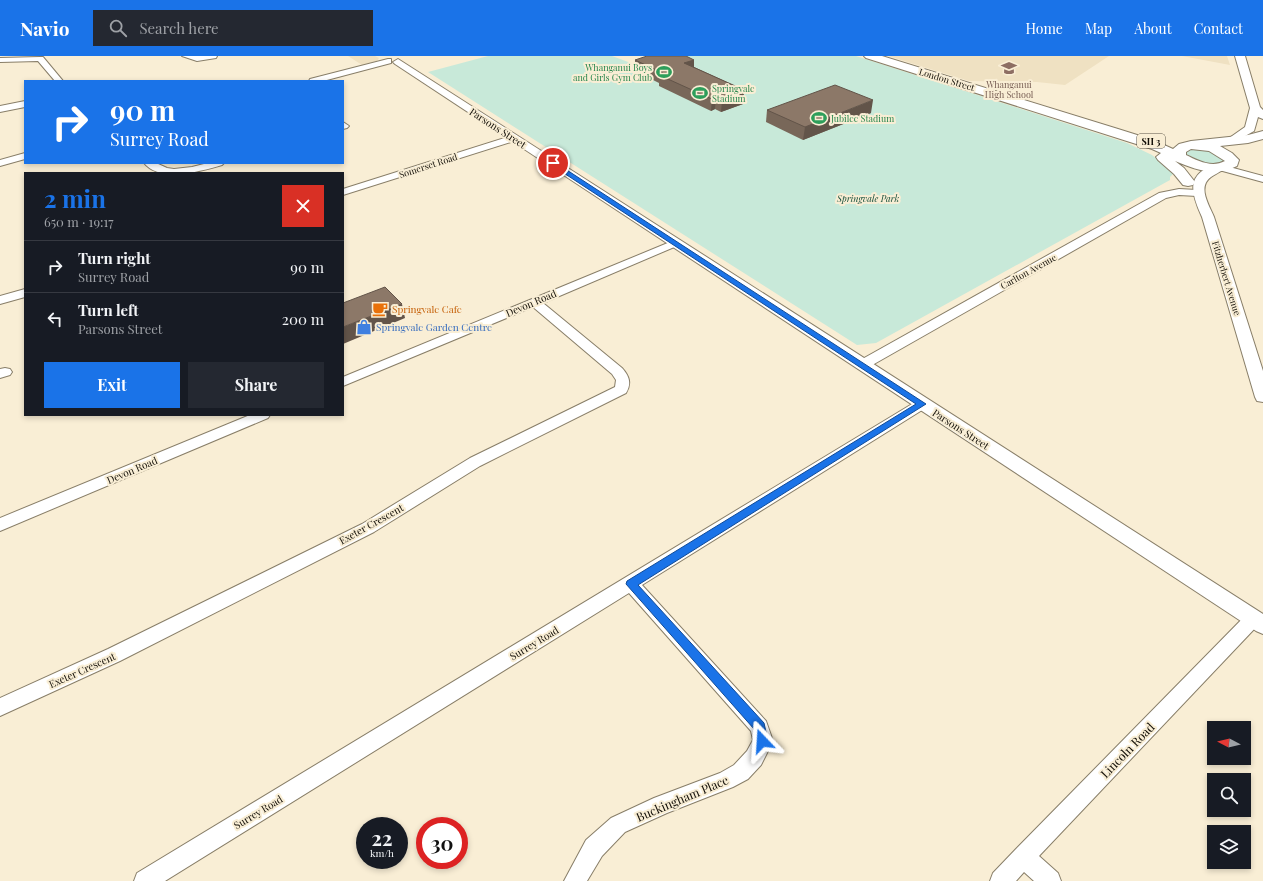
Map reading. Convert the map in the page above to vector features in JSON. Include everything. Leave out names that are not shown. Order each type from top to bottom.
[{"type":"highway","name":"London Street","points":[[870,56],[1149,144],[1186,152]]},
{"type":"highway","points":[[1116,133],[1146,147],[1168,161],[1193,188]]},
{"type":"highway","name":"SH 3","points":[[1186,152],[1263,135]]},
{"type":"highway","points":[[1225,163],[1263,140]]},
{"type":"highway","name":"SH 3","points":[[1218,150],[1225,163],[1197,165],[1186,152],[1218,150]]},
{"type":"main road","points":[[1231,141],[1250,128],[1259,112],[1240,56]]},
{"type":"main road","name":"Parsons Street","points":[[398,58],[514,138],[1258,622]]},
{"type":"main road","name":"Fitzherbert Avenue","points":[[1186,152],[1193,188],[1208,217],[1263,396]]},
{"type":"main road","points":[[1193,188],[1208,172],[1225,163]]},
{"type":"street","points":[[186,56],[197,59],[213,56]]},
{"type":"street","points":[[317,80],[398,58]]},
{"type":"street","points":[[0,60],[40,59],[58,80]]},
{"type":"street","points":[[0,109],[24,104]]},
{"type":"street","name":"Somerset Road","points":[[344,192],[514,138]]},
{"type":"street","points":[[0,163],[24,156]]},
{"type":"street","points":[[1225,163],[1261,178]]},
{"type":"street","points":[[151,164],[160,170],[172,172],[195,170],[216,164]]},
{"type":"street","name":"Carlton Avenue","points":[[862,365],[1163,195],[1193,188]]},
{"type":"street","name":"Devon Road","points":[[344,382],[675,243]]},
{"type":"street","points":[[0,300],[24,292]]},
{"type":"street","name":"Exeter Crescent","points":[[0,706],[114,655],[368,528],[475,462],[620,390],[624,385],[624,379],[617,371],[534,302]]},
{"type":"street","name":"Surrey Road","points":[[145,881],[922,404]]},
{"type":"street","name":"Devon Road","points":[[0,525],[261,416]]},
{"type":"street","name":"Buckingham Place","points":[[575,881],[594,848],[618,825],[661,805],[726,780],[741,772],[754,758],[762,741],[759,727],[631,584]]},
{"type":"street","name":"Lincoln Road","points":[[1001,881],[1258,622]]},
{"type":"street","points":[[1024,857],[1050,881]]},
{"type":"shaded area","points":[[348,56],[375,56],[379,58],[377,61],[362,65]]},
{"type":"shaded area","name":"Whanganui High School","points":[[888,56],[1109,56],[1065,85],[1037,82],[969,81]]},
{"type":"shaded area","points":[[1182,56],[1227,56],[1230,65]]},
{"type":"green space","name":"Springvale Park","points":[[488,56],[612,56],[639,66],[661,56],[856,56],[1127,143],[1152,155],[1174,173],[1170,177],[1170,180],[876,343],[857,345],[428,72]]},
{"type":"green space","points":[[1209,149],[1226,160],[1223,164],[1205,165],[1185,156],[1185,150]]},
{"type":"building","points":[[647,56],[686,56],[694,60],[684,63],[742,89],[738,90],[744,93],[722,101],[716,98],[712,99],[659,75],[663,73],[635,60]]},
{"type":"building","points":[[835,85],[873,100],[805,127],[767,110]]},
{"type":"building","points":[[385,287],[402,304],[344,327],[344,303]]},
{"type":"place","name":"Whanganui High School","points":[[1009,68]]},
{"type":"place","name":"Whanganui Boys and Girls Gym Club","points":[[664,72]]},
{"type":"place","name":"Springvale Stadium","points":[[700,93]]},
{"type":"place","name":"Jubilee Stadium","points":[[819,118]]},
{"type":"place","name":"Springvale Cafe","points":[[380,309]]},
{"type":"place","name":"Springvale Garden Centre","points":[[364,327]]},
{"type":"route","points":[[553,163],[922,404],[631,584],[759,727],[762,741]]}]
